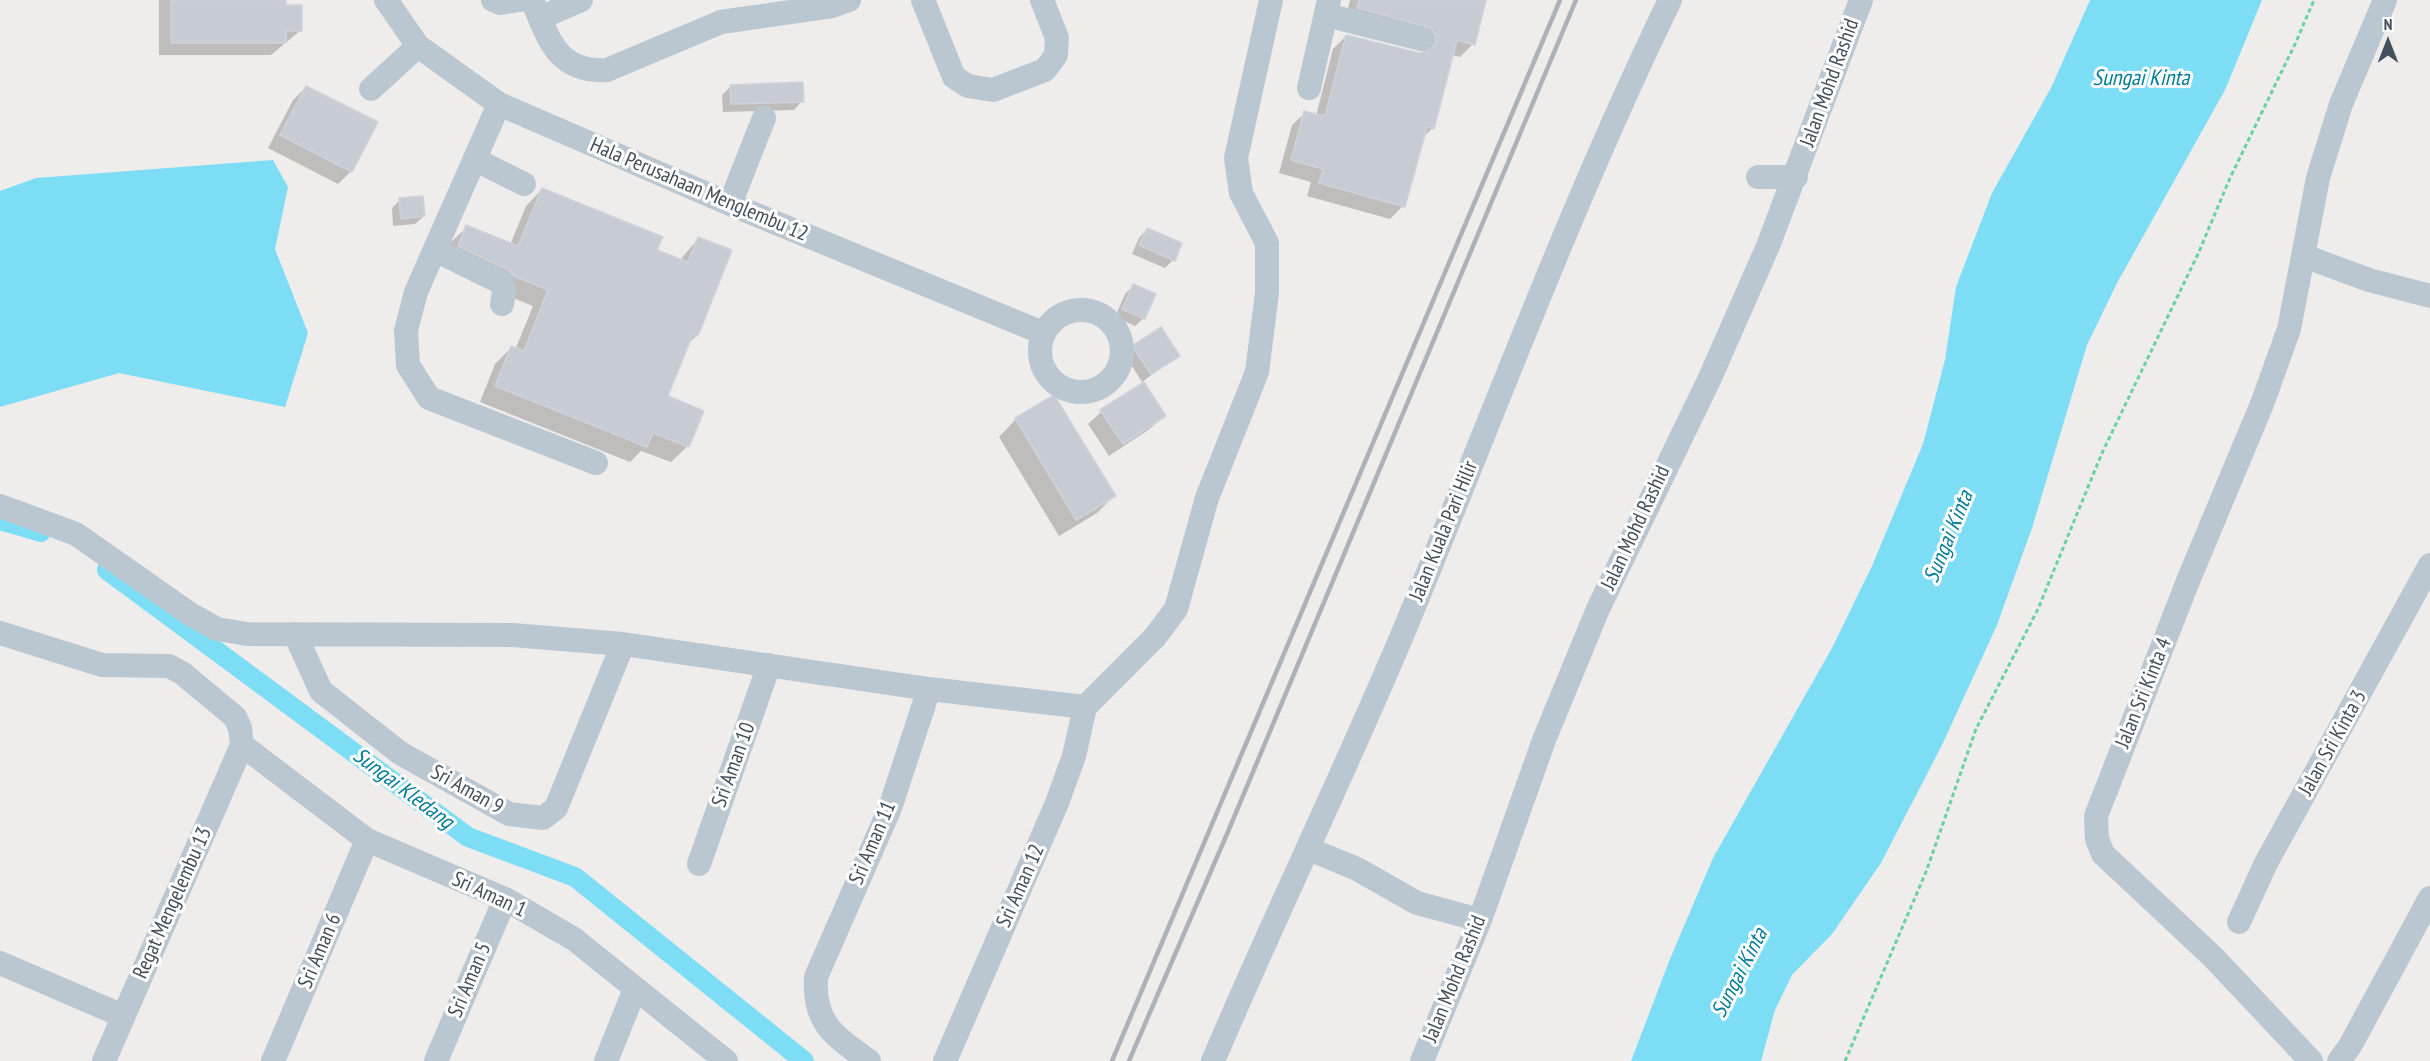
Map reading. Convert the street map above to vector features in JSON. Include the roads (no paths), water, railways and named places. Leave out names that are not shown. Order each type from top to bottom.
[{"type":"street","name":"Hala Perusahaan Menglembu 12","points":[[386,0],[418,46],[499,104],[730,204],[1043,333]]},
{"type":"street","points":[[493,0],[500,3],[520,0]]},
{"type":"street","points":[[580,0],[536,9],[550,41],[567,62],[587,71],[607,70],[721,22],[832,6],[849,0]]},
{"type":"street","points":[[923,0],[954,77],[968,86],[993,90],[1045,70],[1056,55],[1057,38],[1042,0]]},
{"type":"street","points":[[0,506],[76,534],[190,614],[217,629],[247,634],[512,635],[623,644],[929,689],[1084,707],[1155,637],[1176,609],[1207,498],[1257,372],[1267,293],[1267,243],[1241,193],[1236,158],[1271,0]]},
{"type":"street","name":"Jalan Kuala Pari Hilir","points":[[1213,1061],[1310,849],[1406,625],[1556,251],[1616,112],[1670,0]]},
{"type":"street","name":"Jalan Mohd Rashid","points":[[1422,1061],[1480,920],[1544,740],[1598,609],[1708,380],[1796,177],[1861,0]]},
{"type":"street","name":"Jalan Sri Kinta 4","points":[[2307,1060],[2213,957],[2103,854],[2097,839],[2096,816],[2188,581],[2262,404],[2289,329],[2318,178],[2342,104],[2385,0]]},
{"type":"street","points":[[1309,88],[1327,7],[1422,39]]},
{"type":"street","points":[[370,89],[418,46]]},
{"type":"street","points":[[499,104],[416,292],[406,330],[408,365],[429,398],[596,463]]},
{"type":"street","points":[[730,204],[764,118]]},
{"type":"street","points":[[476,160],[524,184]]},
{"type":"street","points":[[1758,177],[1796,177]]},
{"type":"street","points":[[435,250],[502,283],[504,292],[502,304]]},
{"type":"street","points":[[2304,256],[2369,280],[2430,296]]},
{"type":"street","name":"Jalan Sri Kinta 3","points":[[2239,922],[2266,863],[2430,565]]},
{"type":"street","points":[[0,633],[102,665],[169,666],[182,673],[235,717],[240,728],[242,746]]},
{"type":"street","name":"Sri Aman 9","points":[[295,634],[321,691],[400,753],[509,814],[543,818],[556,808],[623,644]]},
{"type":"street","name":"Sri Aman 10","points":[[699,864],[769,665]]},
{"type":"street","name":"Sri Aman 11","points":[[869,1061],[836,1036],[819,1016],[815,996],[816,977],[890,808],[929,689]]},
{"type":"street","name":"Sri Aman 12","points":[[945,1061],[1057,803],[1074,756],[1084,707]]},
{"type":"street","name":"Sri Aman 1","points":[[242,746],[367,840],[505,899],[574,939],[635,989],[696,1034],[726,1061]]},
{"type":"street","name":"Regat Mengelembu 13","points":[[104,1061],[242,746]]},
{"type":"street","name":"Sri Aman 6","points":[[273,1061],[367,840]]},
{"type":"street","points":[[1310,849],[1357,869],[1417,903],[1480,920]]},
{"type":"street","points":[[2339,1061],[2350,1046],[2430,898]]},
{"type":"street","name":"Sri Aman 5","points":[[436,1061],[505,899]]},
{"type":"street","points":[[0,963],[123,1016]]},
{"type":"street","points":[[606,1061],[635,989]]},
{"type":"water","name":"Sungai Kinta","points":[[2090,0],[2262,0],[2225,90],[2117,283],[2087,345],[2032,528],[1997,625],[1942,745],[1881,863],[1832,934],[1792,975],[1775,1010],[1761,1061],[1631,1061],[1670,959],[1713,858],[1832,648],[1872,566],[1923,444],[1945,360],[1956,287],[1992,193],[2051,88]]},
{"type":"water","points":[[273,160],[288,187],[275,249],[308,333],[285,407],[119,373],[0,407],[0,191],[36,178]]},
{"type":"waterway","name":"Sungai Kledang","points":[[0,520],[41,532]]},
{"type":"waterway","name":"Sungai Kledang","points":[[107,570],[468,837],[575,877],[804,1061]]},
{"type":"railway","points":[[1112,1061],[1560,0]]},
{"type":"railway","points":[[1129,1061],[1227,834],[1576,0]]}]
